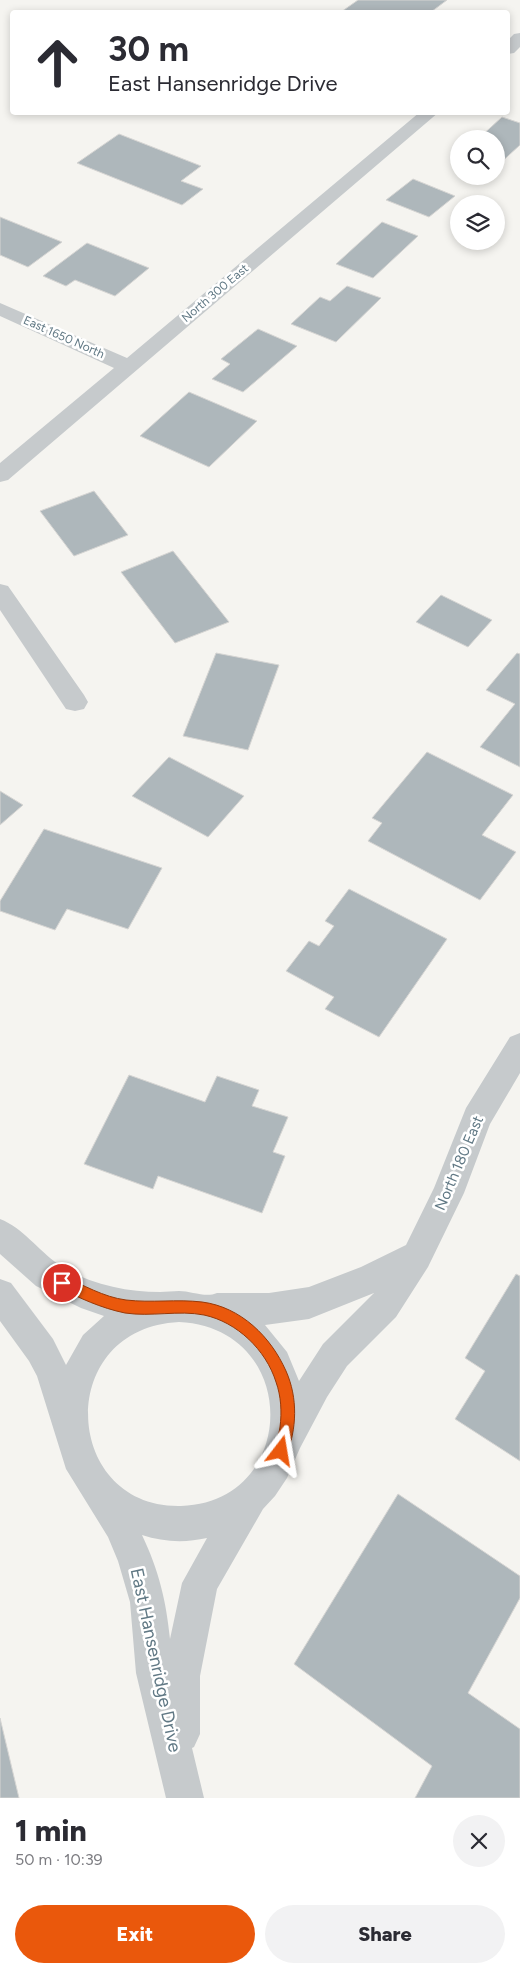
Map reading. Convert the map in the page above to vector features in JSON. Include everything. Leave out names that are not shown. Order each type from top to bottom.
[{"type":"street","points":[[510,46],[520,38]]},
{"type":"street","name":"North 300 East","points":[[0,475],[427,115]]},
{"type":"street","name":"East 1650 North","points":[[0,309],[128,366]]},
{"type":"street","points":[[0,592],[76,702]]},
{"type":"street","name":"North 180 East","points":[[281,1451],[315,1385],[335,1355],[384,1306],[418,1256],[448,1193],[477,1118],[520,1046]]},
{"type":"street","points":[[0,1234],[47,1275],[92,1297],[126,1306],[269,1309],[309,1303],[372,1278],[418,1256]]},
{"type":"street","points":[[0,1294],[41,1350],[52,1372],[70,1429],[75,1452],[85,1473],[100,1493],[118,1508],[140,1518],[163,1524],[189,1523],[212,1518],[235,1508],[254,1492],[269,1473],[281,1451],[287,1428],[288,1405],[283,1382],[274,1361],[261,1342],[245,1326],[226,1316],[192,1308],[159,1309],[137,1316],[117,1327],[99,1342],[85,1361],[75,1383],[70,1406],[70,1429]]},
{"type":"street","name":"East Hansenridge Drive","points":[[183,1787],[181,1676],[200,1583],[254,1492]]},
{"type":"street","name":"East Hansenridge Drive","points":[[100,1493],[120,1525],[135,1559],[148,1602],[155,1673],[183,1787]]},
{"type":"building","points":[[358,0],[447,0],[434,10],[344,10]]},
{"type":"building","points":[[502,117],[520,123],[520,145],[505,159],[505,130],[488,130]]},
{"type":"building","points":[[119,134],[201,166],[181,181],[203,189],[182,205],[77,163]]},
{"type":"building","points":[[413,179],[453,195],[450,195],[450,200],[429,217],[386,200]]},
{"type":"building","points":[[0,217],[62,242],[28,267],[0,255]]},
{"type":"building","points":[[382,222],[418,236],[373,278],[336,264]]},
{"type":"building","points":[[87,243],[149,268],[115,296],[75,280],[66,286],[43,276]]},
{"type":"building","points":[[347,286],[381,298],[336,342],[291,324],[320,297],[330,301]]},
{"type":"building","points":[[258,329],[297,346],[243,392],[212,379],[230,364],[221,359]]},
{"type":"building","points":[[189,392],[257,421],[209,467],[140,436]]},
{"type":"building","points":[[94,491],[128,535],[74,556],[40,511]]},
{"type":"building","points":[[173,551],[229,622],[175,643],[121,572]]},
{"type":"building","points":[[441,595],[492,620],[468,647],[416,622]]},
{"type":"building","points":[[216,653],[279,665],[248,750],[183,736]]},
{"type":"building","points":[[517,653],[520,654],[520,767],[480,747],[515,704],[486,690]]},
{"type":"building","points":[[427,752],[513,795],[482,835],[516,852],[480,900],[368,841],[382,823],[372,818]]},
{"type":"building","points":[[169,757],[244,796],[208,837],[132,796]]},
{"type":"building","points":[[0,791],[23,805],[0,825]]},
{"type":"building","points":[[44,829],[162,868],[128,929],[67,909],[55,930],[0,911],[0,901]]},
{"type":"building","points":[[349,889],[447,939],[379,1037],[325,1009],[334,997],[286,971],[309,941],[319,946],[334,926],[325,921]]},
{"type":"building","points":[[129,1075],[205,1102],[217,1076],[259,1090],[252,1106],[288,1117],[273,1152],[285,1156],[262,1213],[158,1176],[153,1189],[84,1164]]},
{"type":"building","points":[[516,1274],[520,1276],[520,1461],[455,1419],[485,1371],[465,1358]]},
{"type":"building","points":[[398,1494],[520,1576],[520,1598],[468,1693],[520,1729],[520,1798],[415,1798],[432,1766],[294,1664]]},
{"type":"building","points":[[0,1718],[19,1798],[0,1798]]},
{"type":"route","points":[[62,1283],[92,1297],[126,1306],[204,1309],[226,1316],[245,1326],[261,1342],[274,1361],[283,1382],[288,1405],[287,1428],[281,1451]]}]
